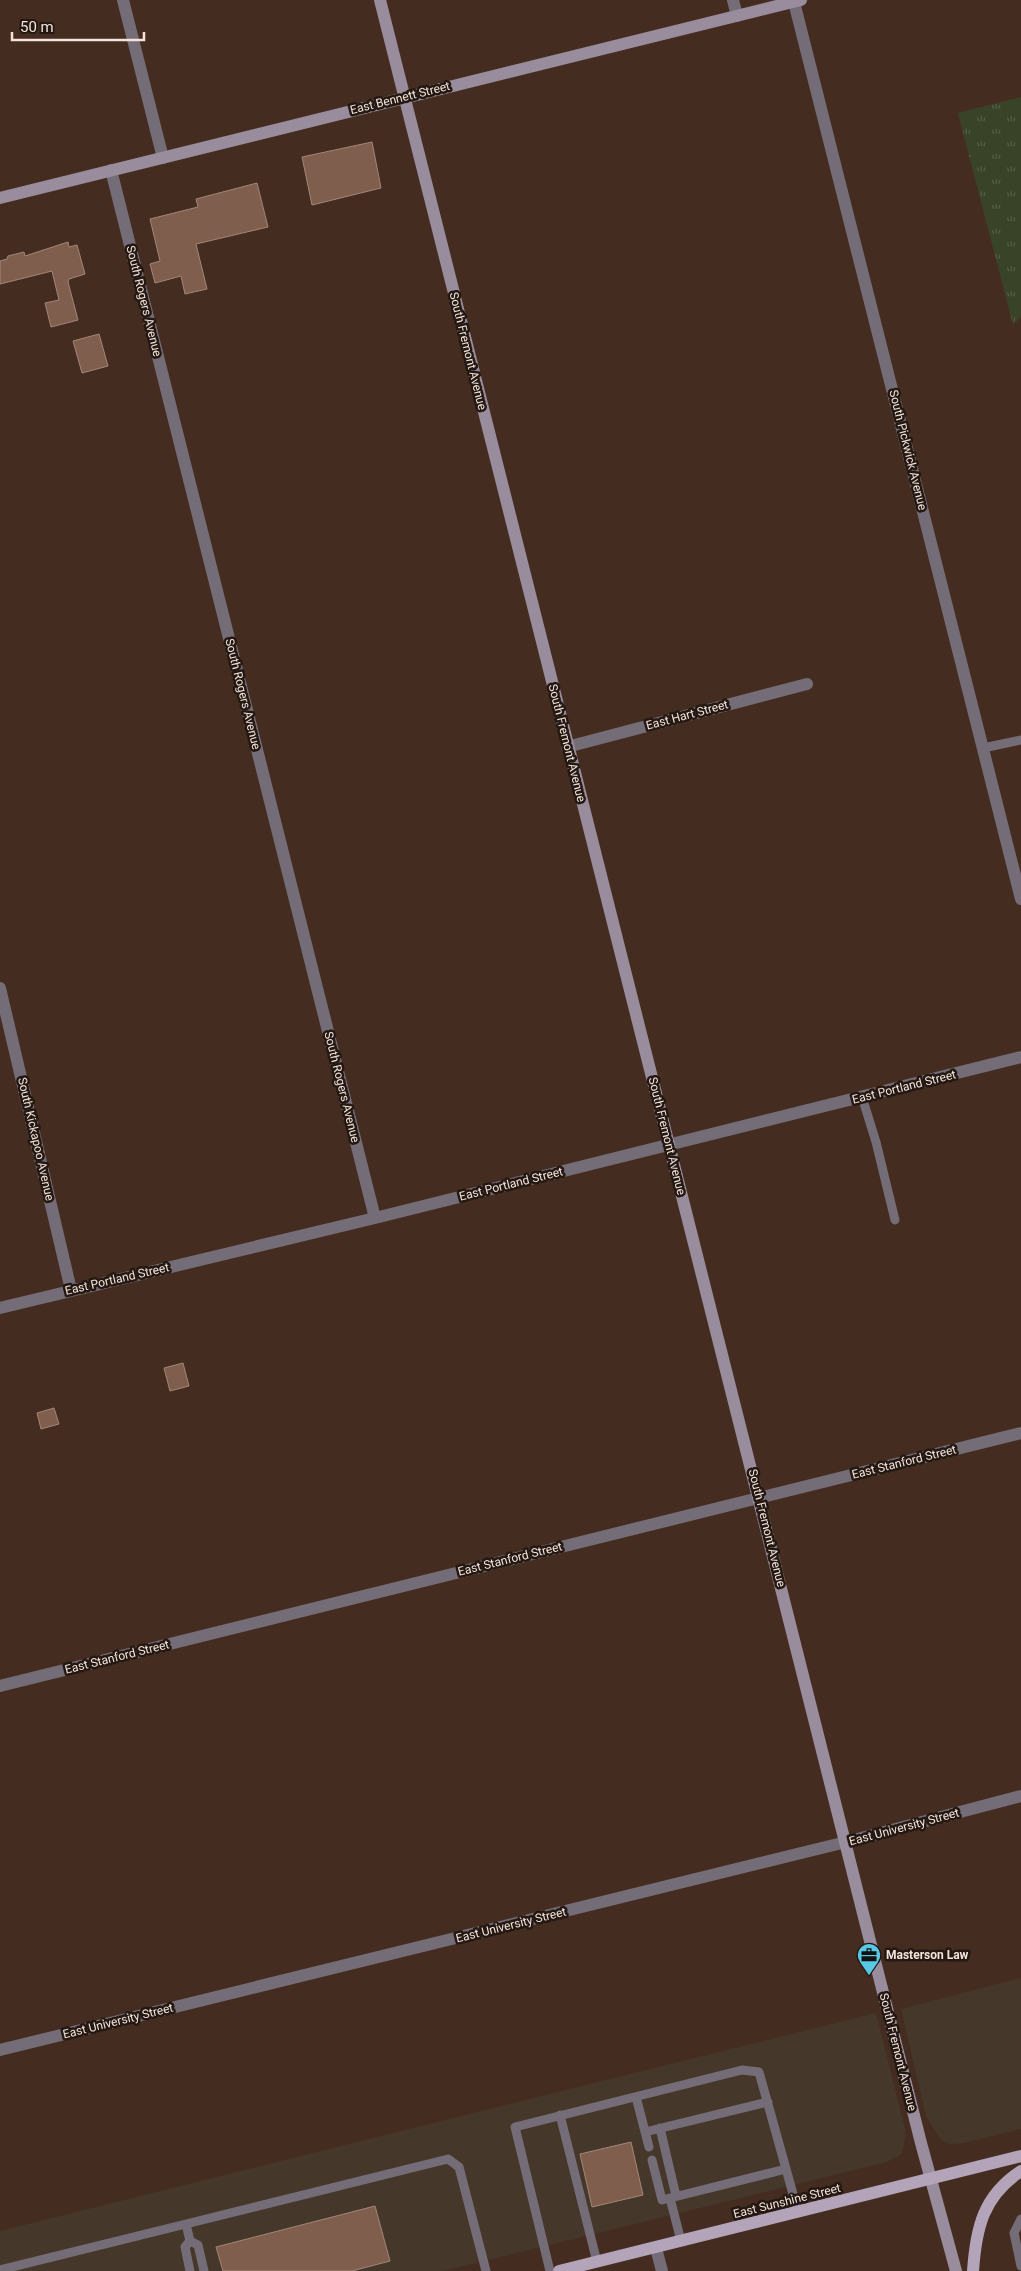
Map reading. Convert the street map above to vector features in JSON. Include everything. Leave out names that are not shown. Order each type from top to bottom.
[{"type":"main road","name":"East Sunshine Street","points":[[559,2271],[1021,2156]]},
{"type":"main road","points":[[973,2271],[976,2242],[985,2210],[1001,2186],[1021,2171]]},
{"type":"street","points":[[124,0],[163,158]]},
{"type":"street","name":"South Fremont Avenue","points":[[380,0],[921,2144],[932,2178],[956,2271]]},
{"type":"street","points":[[733,0],[737,16]]},
{"type":"street","name":"East Bennett Street","points":[[0,198],[798,1]]},
{"type":"street","name":"South Pickwick Avenue","points":[[798,1],[1021,899]]},
{"type":"street","name":"South Rogers Avenue","points":[[111,170],[375,1218]]},
{"type":"street","name":"East Hart Street","points":[[567,747],[807,684]]},
{"type":"street","name":"South Kickapoo Avenue","points":[[0,988],[72,1290]]},
{"type":"street","name":"East Portland Street","points":[[0,1308],[375,1218],[1021,1057]]},
{"type":"street","name":"East Stanford Street","points":[[0,1686],[1021,1433]]},
{"type":"street","name":"East University Street","points":[[0,2050],[846,1842],[1021,1796]]},
{"type":"street","points":[[656,2248],[662,2271]]},
{"type":"lane","points":[[983,748],[1021,740]]},
{"type":"lane","points":[[862,1097],[876,1142],[895,1220]]},
{"type":"lane","points":[[550,2271],[515,2127],[742,2070],[759,2072],[798,2212]]},
{"type":"lane","points":[[636,2098],[649,2147]]},
{"type":"lane","points":[[645,2132],[768,2102]]},
{"type":"lane","points":[[560,2115],[596,2262]]},
{"type":"lane","points":[[660,2128],[681,2241]]},
{"type":"lane","points":[[0,2270],[448,2160],[459,2167],[486,2271]]},
{"type":"lane","points":[[652,2160],[662,2200],[786,2169]]},
{"type":"lane","points":[[1021,2219],[1014,2233],[1021,2266]]},
{"type":"lane","points":[[186,2224],[190,2241]]},
{"type":"lane","points":[[190,2241],[185,2247],[190,2271]]},
{"type":"lane","points":[[190,2241],[198,2245],[204,2271]]},
{"type":"shaded area","points":[[1021,1978],[1021,2129],[963,2143],[951,2144],[941,2140],[926,2116],[901,2009]]},
{"type":"shaded area","points":[[876,2013],[906,2133],[902,2154],[887,2162],[443,2271],[0,2271],[0,2231]]},
{"type":"green space","points":[[1021,97],[1021,317],[1013,325],[958,113]]},
{"type":"building","points":[[372,142],[381,188],[312,205],[302,157]]},
{"type":"building","points":[[257,183],[268,227],[196,244],[207,289],[185,294],[181,276],[155,283],[150,264],[160,261],[150,219],[198,207],[196,199]]},
{"type":"building","points":[[68,242],[69,247],[77,245],[85,274],[69,279],[68,282],[78,320],[51,327],[45,303],[59,300],[52,271],[0,284],[0,261],[7,259],[8,256],[24,252],[25,256]]},
{"type":"building","points":[[99,334],[108,366],[82,373],[73,341]]},
{"type":"building","points":[[183,1363],[189,1386],[170,1391],[164,1368]]},
{"type":"building","points":[[54,1408],[59,1424],[41,1429],[37,1413]]},
{"type":"building","points":[[631,2142],[643,2195],[592,2207],[580,2154]]},
{"type":"building","points":[[375,2206],[390,2261],[352,2271],[223,2271],[216,2247]]},
{"type":"place","name":"Masterson Law","points":[[869,1976]]}]
